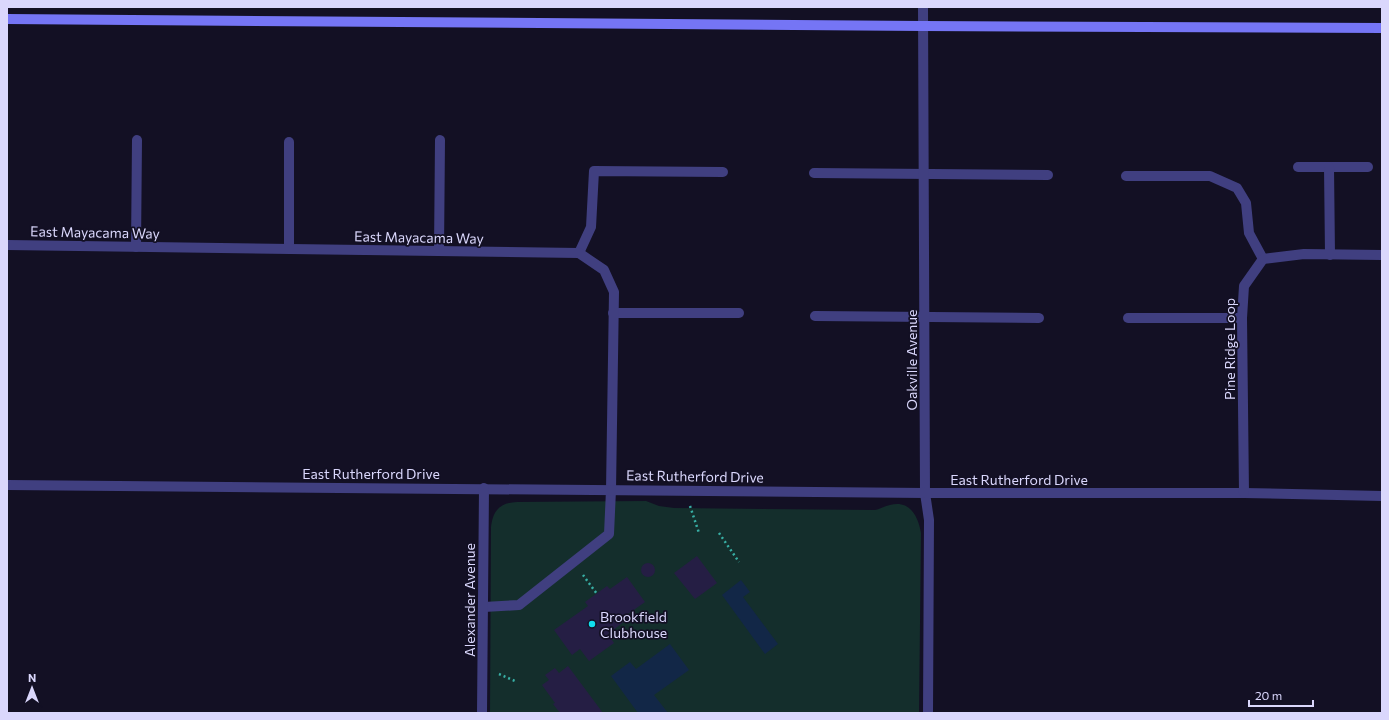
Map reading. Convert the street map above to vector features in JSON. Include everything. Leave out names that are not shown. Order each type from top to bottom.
[{"type":"main road","points":[[7,18],[923,26],[1382,28]]},
{"type":"street","name":"Oakville Avenue","points":[[923,7],[925,493],[929,520],[928,713]]},
{"type":"street","points":[[136,247],[137,140]]},
{"type":"street","points":[[439,251],[440,140]]},
{"type":"street","points":[[289,142],[290,249]]},
{"type":"street","points":[[1298,166],[1368,167]]},
{"type":"street","points":[[1329,166],[1330,255]]},
{"type":"street","points":[[484,608],[519,605],[609,534],[614,292],[604,270],[579,253],[591,228],[594,172],[723,172]]},
{"type":"street","points":[[814,173],[1048,175]]},
{"type":"street","points":[[1126,176],[1210,176],[1237,188],[1246,203],[1249,233],[1262,259],[1304,254],[1382,255]]},
{"type":"street","name":"East Mayacama Way","points":[[7,245],[579,253]]},
{"type":"street","name":"Pine Ridge Loop","points":[[1244,493],[1242,318],[1244,286],[1262,259]]},
{"type":"street","points":[[613,313],[739,313]]},
{"type":"street","points":[[815,316],[1039,318]]},
{"type":"street","points":[[1128,318],[1242,318]]},
{"type":"street","name":"East Rutherford Drive","points":[[7,485],[925,493],[1244,493],[1382,496]]},
{"type":"street","name":"Alexander Avenue","points":[[482,713],[484,488]]},
{"type":"path","points":[[684,490],[699,533]]},
{"type":"path","points":[[719,533],[739,562]]},
{"type":"path","points":[[573,562],[597,594]]},
{"type":"green space","points":[[646,501],[659,506],[674,508],[875,510],[888,505],[897,504],[908,507],[918,521],[921,533],[919,713],[490,713],[491,527],[495,512],[501,506],[517,502]]},
{"type":"water","points":[[741,580],[750,592],[743,597],[778,644],[765,654],[722,595]]},
{"type":"water","points":[[670,644],[689,670],[654,695],[668,713],[638,713],[611,676],[630,662],[636,669]]},
{"type":"building","name":"Brookfield Clubhouse","points":[[697,556],[717,583],[695,599],[674,573]]},
{"type":"building","points":[[648,563],[653,565],[655,570],[653,575],[648,577],[643,575],[641,570],[643,565]]},
{"type":"building","name":"Brookfield Clubhouse","points":[[627,577],[645,602],[628,614],[630,617],[608,634],[614,643],[589,661],[580,649],[572,655],[554,630],[588,606],[585,602],[607,586],[610,589]]},
{"type":"building","name":"Brookfield Clubhouse","points":[[568,666],[603,713],[560,713],[553,704],[555,703],[542,685],[549,680],[545,675],[555,668],[559,673]]},
{"type":"place","name":"Brookfield Clubhouse","points":[[592,624]]}]
